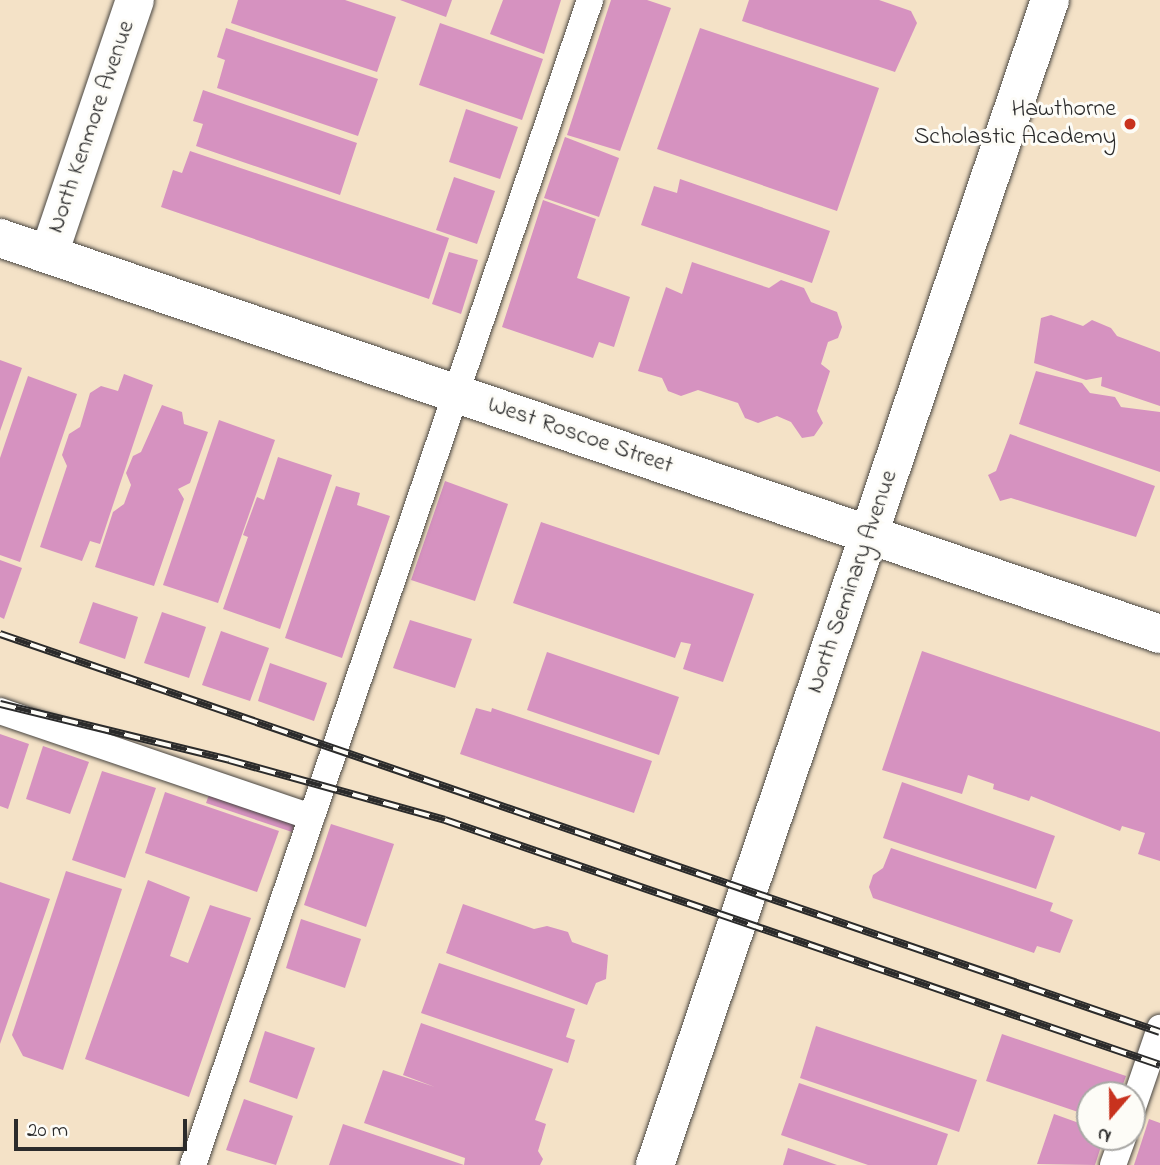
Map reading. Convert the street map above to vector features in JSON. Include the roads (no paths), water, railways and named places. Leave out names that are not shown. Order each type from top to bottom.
[{"type":"street","name":"North Kenmore Avenue","points":[[49,254],[135,0]]},
{"type":"street","name":"North Seminary Avenue","points":[[655,1165],[1050,0]]},
{"type":"street","name":"West Roscoe Street","points":[[0,238],[1160,634]]},
{"type":"lane","points":[[193,1165],[590,0]]},
{"type":"lane","points":[[0,711],[312,817]]},
{"type":"lane","points":[[1146,1090],[1160,1028]]},
{"type":"railway","points":[[0,634],[1160,1032]]},
{"type":"railway","points":[[0,704],[229,760],[445,820],[1160,1065]]},
{"type":"place","name":"Hawthorne Scholastic Academy","points":[[1130,124]]}]
